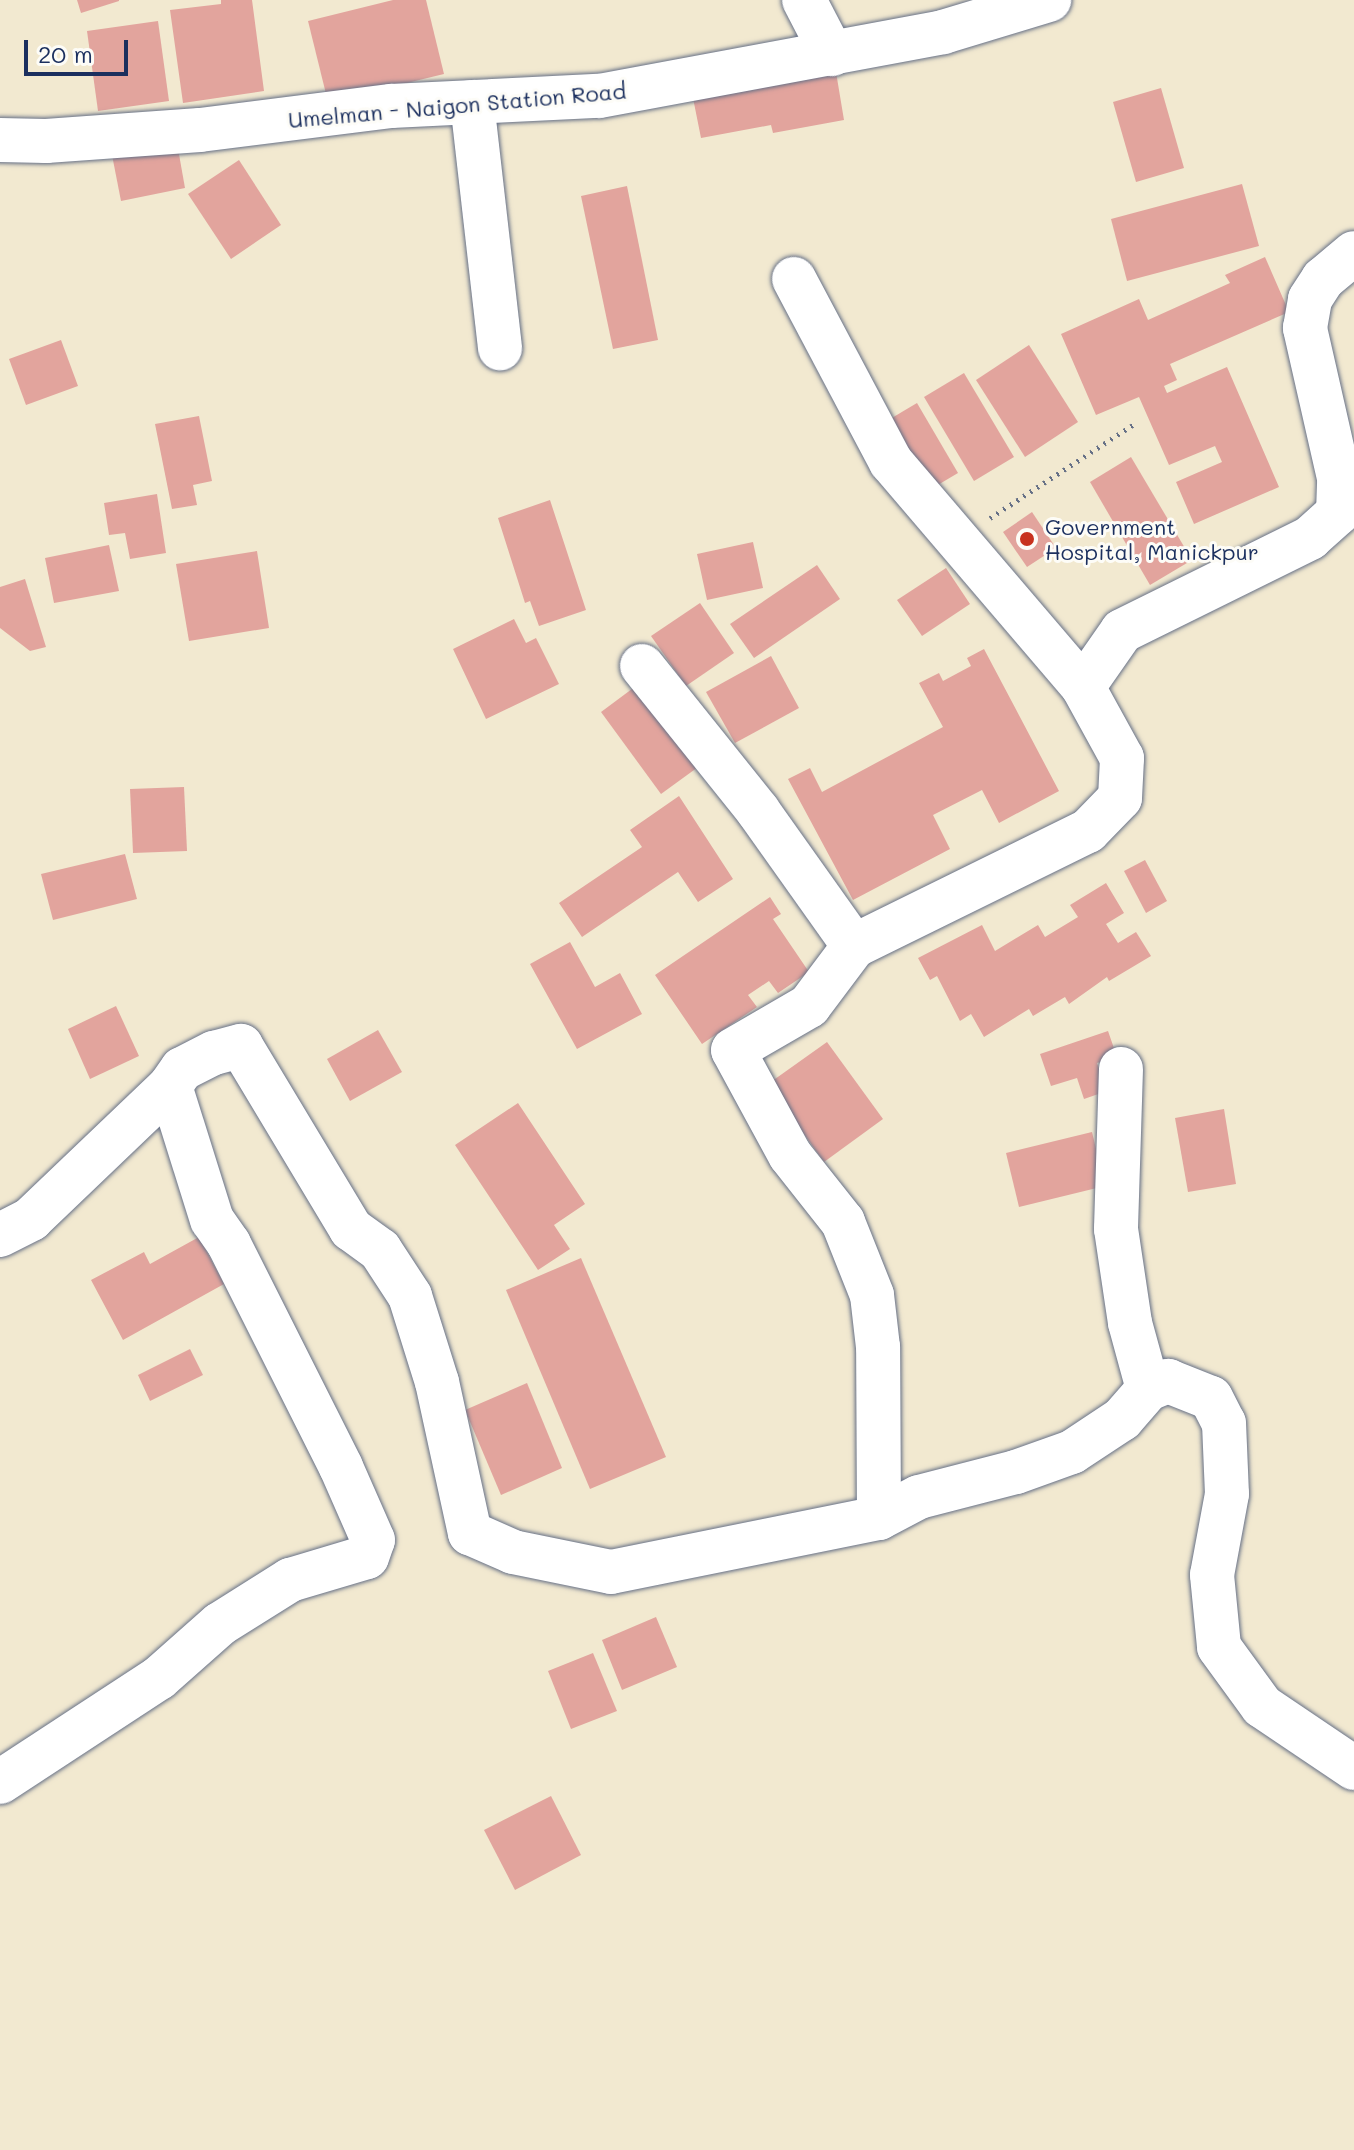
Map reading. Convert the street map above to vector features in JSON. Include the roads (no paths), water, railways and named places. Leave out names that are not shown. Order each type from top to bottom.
[{"type":"street","points":[[804,0],[832,54]]},
{"type":"street","name":"Umelman - Naigon Station Road","points":[[0,140],[46,141],[200,130],[391,106],[599,96],[943,32],[1049,0]]},
{"type":"street","points":[[472,102],[500,348]]},
{"type":"street","points":[[1083,687],[1122,631],[1310,538],[1338,513],[1339,478],[1305,328],[1310,299],[1323,279],[1354,253]]},
{"type":"street","points":[[794,279],[891,462],[1083,687],[1122,758],[1120,798],[1088,831],[854,946],[809,1006],[733,1050],[790,1155],[843,1222],[872,1295],[878,1347],[879,1518]]},
{"type":"street","points":[[642,666],[758,811],[854,946]]},
{"type":"street","points":[[0,1235],[31,1219],[170,1086],[182,1069],[214,1053],[241,1046],[351,1229],[380,1250],[410,1296],[437,1382],[470,1533],[513,1552],[611,1572],[879,1518],[919,1497],[950,1492],[1072,1452],[1122,1419],[1148,1389],[1168,1381],[1211,1398],[1224,1423],[1227,1494],[1212,1575],[1219,1647],[1262,1706],[1354,1768]]},
{"type":"street","points":[[1121,1069],[1116,1229],[1130,1323],[1148,1389]]},
{"type":"street","points":[[0,1782],[159,1678],[220,1624],[290,1580],[367,1557],[373,1540],[334,1453],[229,1244],[212,1220],[170,1086]]},
{"type":"place","name":"Government Hospital, Manickpur","points":[[1027,539]]}]
